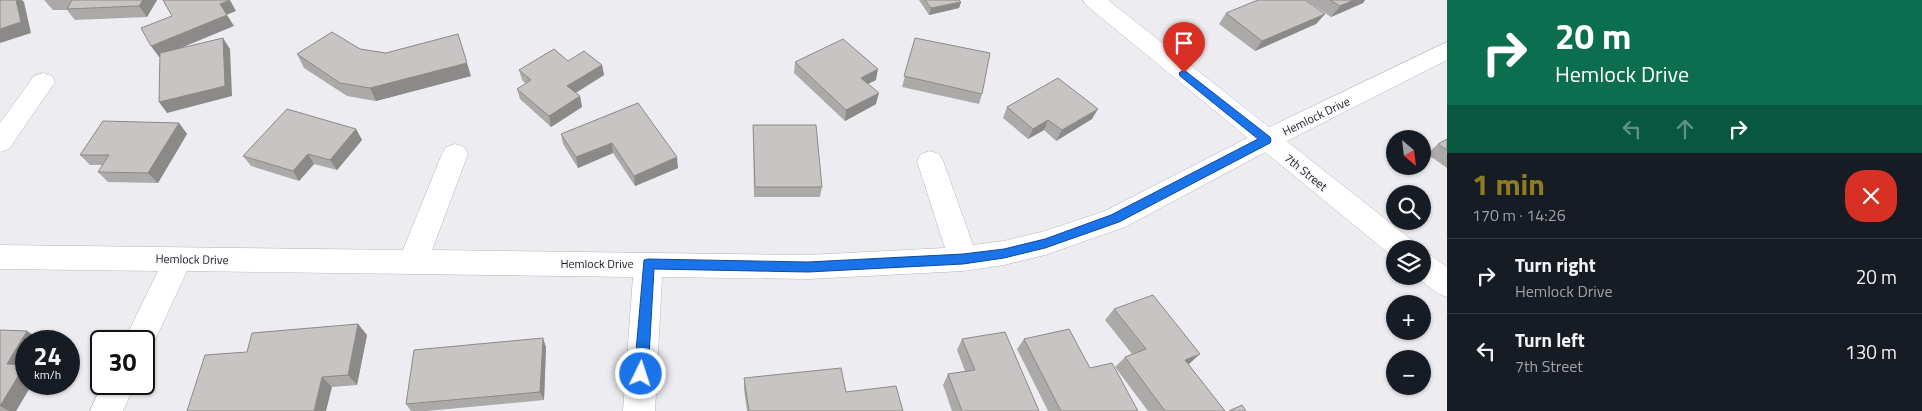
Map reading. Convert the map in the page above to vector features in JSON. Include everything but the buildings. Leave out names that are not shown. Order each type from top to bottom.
[{"type":"street","name":"7th Street","points":[[1094,0],[1392,240]]},
{"type":"street","name":"Hemlock Drive","points":[[0,257],[808,267],[963,259],[1004,254],[1045,243],[1115,219],[1266,140],[1447,50]]},
{"type":"street","points":[[0,142],[43,82]]},
{"type":"street","points":[[413,262],[455,154]]},
{"type":"street","points":[[930,161],[963,259]]},
{"type":"street","points":[[144,330],[178,259]]},
{"type":"street","points":[[639,411],[648,264]]},
{"type":"street","points":[[1431,271],[1447,284]]},
{"type":"street","points":[[106,411],[114,395]]},
{"type":"route","points":[[641,374],[648,264],[808,267],[963,259],[1004,254],[1045,243],[1115,219],[1266,140],[1184,73]]}]
